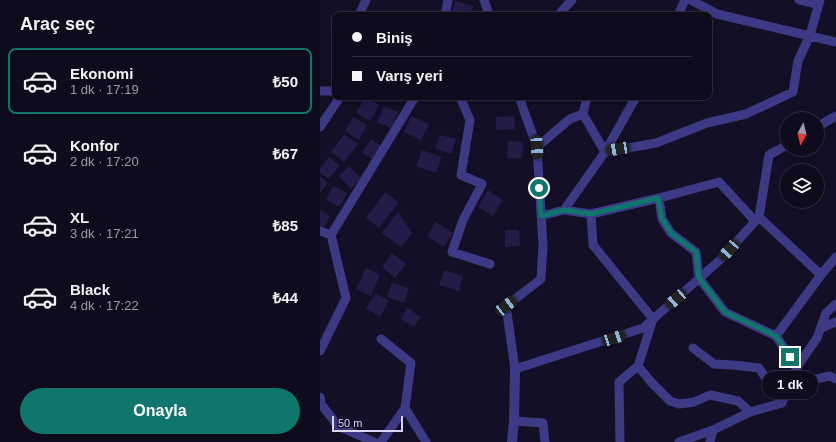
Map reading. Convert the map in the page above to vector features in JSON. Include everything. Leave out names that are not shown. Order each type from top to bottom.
[{"type":"street","points":[[360,12],[366,0]]},
{"type":"street","points":[[446,12],[448,0]]},
{"type":"street","points":[[484,0],[488,12]]},
{"type":"street","points":[[561,12],[572,0]]},
{"type":"street","points":[[679,12],[685,0]]},
{"type":"street","points":[[691,0],[717,14],[836,42]]},
{"type":"street","points":[[605,152],[656,143],[707,123],[746,114],[792,92],[798,61],[810,35],[819,2],[799,0]]},
{"type":"street","points":[[320,91],[332,91]]},
{"type":"street","points":[[320,127],[338,100]]},
{"type":"street","points":[[320,351],[346,298],[331,235],[413,100]]},
{"type":"street","points":[[461,100],[470,120],[461,176],[482,184],[463,220],[452,252],[490,264]]},
{"type":"street","points":[[512,442],[515,369],[506,306],[541,279],[542,246],[537,147],[520,100]]},
{"type":"street","points":[[587,100],[583,114],[605,152]]},
{"type":"street","points":[[564,210],[605,152],[634,100]]},
{"type":"street","points":[[537,147],[570,119],[583,114]]},
{"type":"street","points":[[824,123],[836,116]]},
{"type":"street","points":[[515,369],[642,328],[653,319],[720,260],[757,219],[770,155],[780,149]]},
{"type":"street","points":[[541,216],[564,210],[591,214],[719,182],[757,219],[821,275]]},
{"type":"street","points":[[658,198],[662,219],[671,233],[696,252],[699,278],[725,312],[776,336],[797,367]]},
{"type":"street","points":[[591,214],[593,245],[653,319]]},
{"type":"street","points":[[320,231],[331,235]]},
{"type":"street","points":[[776,336],[836,257]]},
{"type":"street","points":[[782,403],[797,367],[817,338],[826,313],[836,304]]},
{"type":"street","points":[[620,442],[619,382],[638,366],[653,319]]},
{"type":"street","points":[[821,328],[836,322]]},
{"type":"street","points":[[381,339],[411,363],[406,408],[381,442]]},
{"type":"street","points":[[693,348],[714,364],[733,364],[759,368],[782,403]]},
{"type":"street","points":[[638,366],[651,382],[670,401],[679,404],[694,402],[710,395],[738,401],[750,412]]},
{"type":"street","points":[[789,385],[830,376],[836,379]]},
{"type":"street","points":[[320,397],[321,404],[338,426],[374,442]]},
{"type":"street","points":[[679,442],[713,430],[750,412],[782,403]]},
{"type":"street","points":[[406,408],[426,442]]},
{"type":"street","points":[[514,421],[543,423],[545,442]]},
{"type":"street","points":[[710,442],[713,430]]},
{"type":"building","points":[[455,1],[473,6],[471,12],[452,12]]},
{"type":"building","points":[[364,100],[369,100],[379,105],[370,121],[356,113]]},
{"type":"building","points":[[384,106],[398,112],[391,128],[377,122]]},
{"type":"building","points":[[411,116],[429,124],[421,140],[404,132]]},
{"type":"building","points":[[514,116],[515,129],[496,130],[496,117]]},
{"type":"building","points":[[353,117],[367,125],[359,140],[345,131]]},
{"type":"building","points":[[344,134],[358,144],[344,162],[331,152]]},
{"type":"building","points":[[440,135],[456,139],[451,154],[435,149]]},
{"type":"building","points":[[371,139],[381,146],[373,159],[362,153]]},
{"type":"building","points":[[508,141],[523,142],[522,159],[507,158]]},
{"type":"building","points":[[422,150],[442,157],[436,173],[416,166]]},
{"type":"building","points":[[329,157],[340,165],[329,179],[320,173],[320,168]]},
{"type":"building","points":[[349,166],[361,178],[351,189],[339,176]]},
{"type":"building","points":[[320,176],[328,183],[320,193]]},
{"type":"building","points":[[333,186],[347,193],[340,207],[326,200]]},
{"type":"building","points":[[488,190],[503,200],[493,216],[478,207]]},
{"type":"building","points":[[385,192],[399,202],[379,228],[366,218]]},
{"type":"building","points":[[320,210],[330,216],[322,230],[320,229]]},
{"type":"building","points":[[398,212],[412,233],[401,247],[382,233]]},
{"type":"building","points":[[436,222],[453,233],[444,247],[427,236]]},
{"type":"building","points":[[505,230],[519,230],[520,246],[505,247]]},
{"type":"building","points":[[392,253],[406,264],[395,278],[382,267]]},
{"type":"building","points":[[366,268],[380,275],[371,296],[356,289]]},
{"type":"building","points":[[444,270],[463,276],[459,291],[439,285]]},
{"type":"building","points":[[392,282],[409,289],[404,303],[387,297]]},
{"type":"building","points":[[376,293],[389,301],[380,317],[366,308]]},
{"type":"building","points":[[407,308],[421,317],[414,327],[401,319]]},
{"type":"route","points":[[539,188],[541,216],[564,210],[591,214],[658,198],[662,219],[671,233],[696,252],[699,278],[725,312],[776,336],[790,357]]}]
